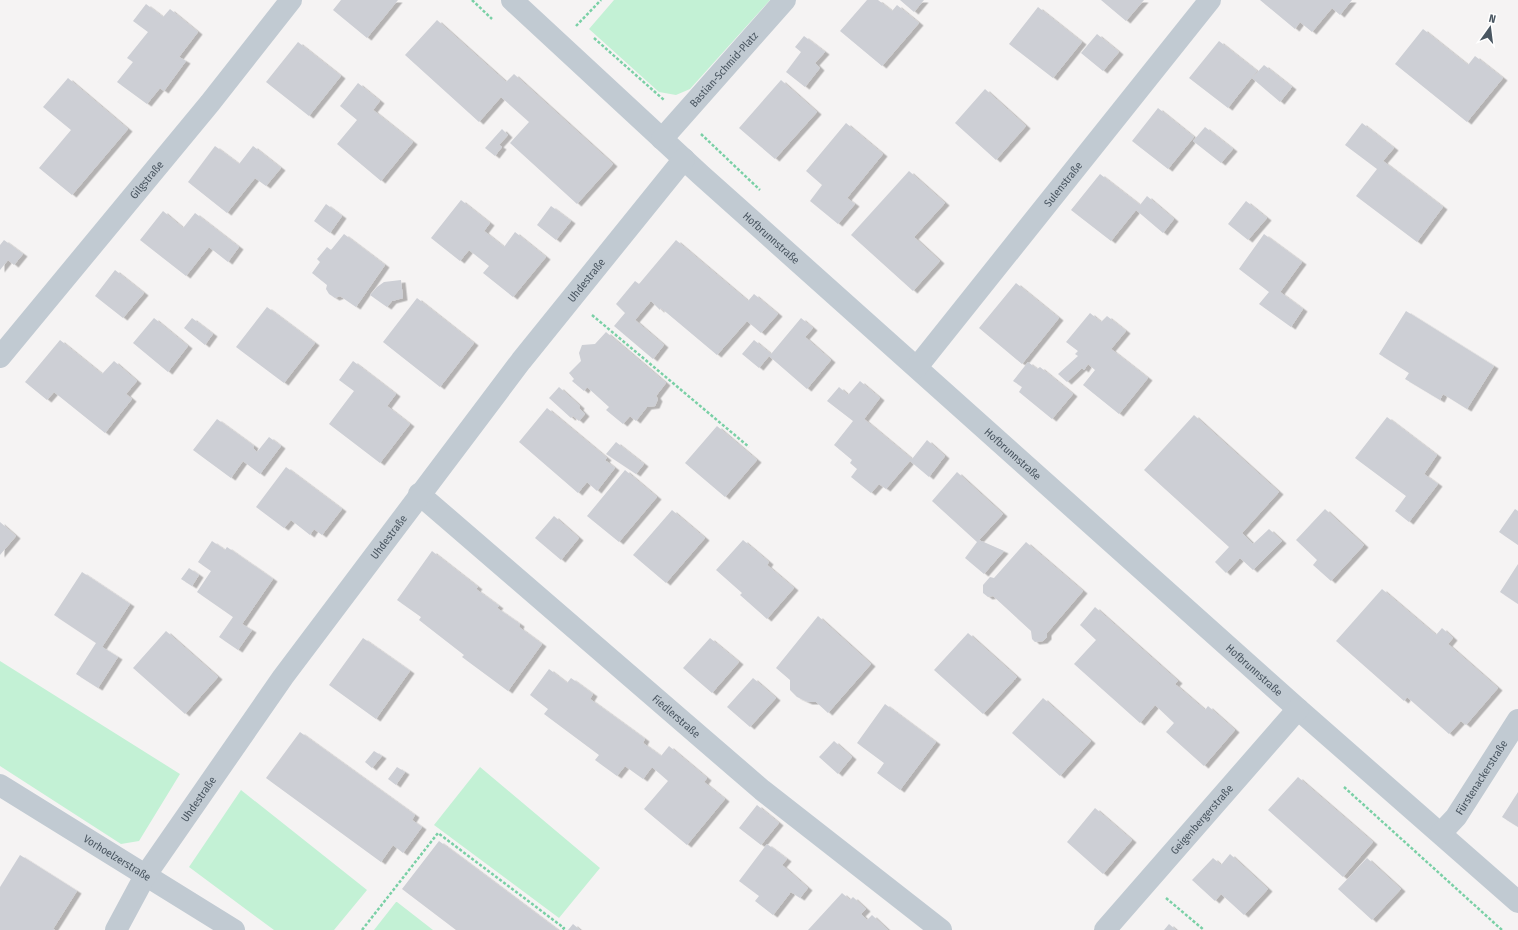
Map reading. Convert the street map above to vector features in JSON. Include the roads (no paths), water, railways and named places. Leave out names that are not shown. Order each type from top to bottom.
[{"type":"street","name":"Gilgstraße","points":[[0,357],[210,103],[291,0]]},
{"type":"street","name":"Hofbrunnstraße","points":[[512,0],[684,159],[1298,709],[1518,902]]},
{"type":"street","name":"Bastian-Schmid-Platz","points":[[662,139],[785,0]]},
{"type":"street","name":"Sulenstraße","points":[[917,367],[1210,0]]},
{"type":"street","name":"Uhdestraße","points":[[116,930],[145,876],[283,677],[419,494],[521,361],[684,159]]},
{"type":"street","name":"Fiedlerstraße","points":[[419,494],[762,790],[941,930]]},
{"type":"street","name":"Geigenbergerstraße","points":[[1106,930],[1298,709]]},
{"type":"street","name":"Fürstenackerstraße","points":[[1441,833],[1456,817],[1518,720]]},
{"type":"street","name":"Vorhoelzerstraße","points":[[0,785],[234,930]]}]
